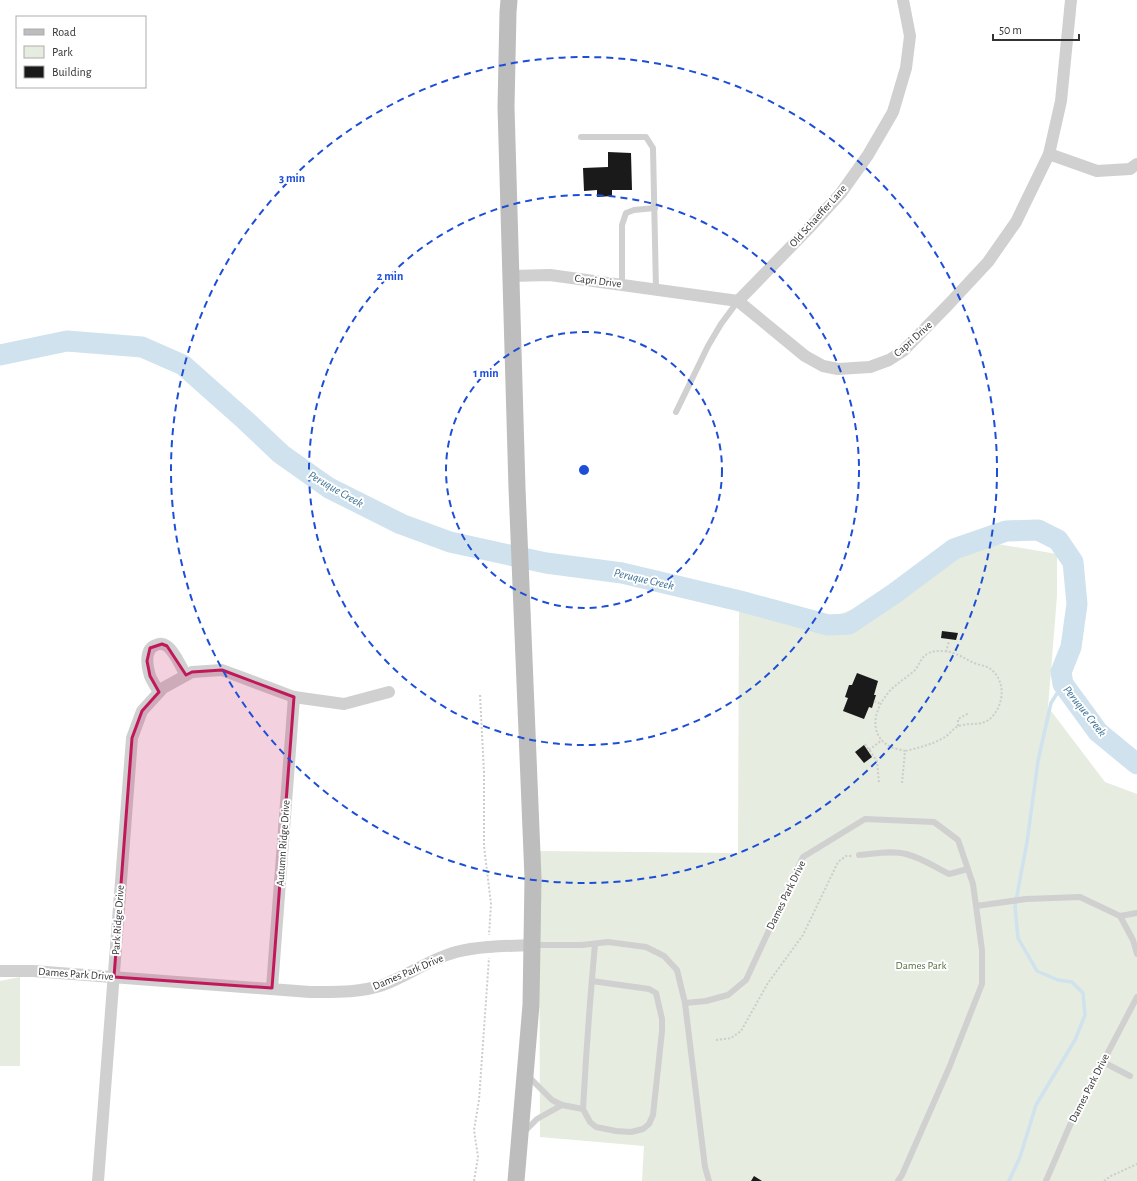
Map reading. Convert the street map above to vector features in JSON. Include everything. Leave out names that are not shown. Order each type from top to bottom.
[{"type":"main road","points":[[509,0],[506,107],[521,622],[533,878],[530,1005],[526,1073],[516,1181]]},
{"type":"street","name":"Old Schaeffer Lane","points":[[738,300],[811,226],[841,192],[868,155],[893,112],[906,68],[910,36],[903,0]]},
{"type":"street","name":"Capri Drive","points":[[511,276],[550,275],[738,300],[805,356],[823,366],[838,369],[870,367],[889,360],[908,346],[988,262],[1016,222],[1048,154],[1061,101],[1071,0]]},
{"type":"street","points":[[1048,154],[1098,171],[1130,169],[1137,164]]},
{"type":"street","points":[[160,692],[150,676],[147,661],[150,648],[162,644],[167,646],[172,651],[186,675]]},
{"type":"street","name":"Park Ridge Drive","points":[[98,1181],[132,738],[142,711],[163,688],[192,672],[222,670],[294,697],[344,704],[389,692]]},
{"type":"street","name":"Autumn Ridge Drive","points":[[272,988],[294,697]]},
{"type":"street","name":"Dames Park Drive","points":[[0,970],[33,971],[310,992],[347,992],[365,990],[384,984],[455,952],[483,948],[532,945]]},
{"type":"lane","points":[[582,137],[646,137],[653,148],[656,289]]},
{"type":"lane","points":[[622,284],[622,225],[626,214],[634,210],[655,208]]},
{"type":"lane","name":"Old Schaeffer Lane","points":[[676,412],[708,346],[738,300]]},
{"type":"lane","name":"Dames Park Drive","points":[[685,1003],[706,1001],[728,995],[746,980],[803,857],[865,819],[934,822],[958,840],[973,884],[982,950],[982,984],[949,1068],[898,1181]]},
{"type":"lane","points":[[859,855],[884,853],[905,854],[928,862],[949,874],[968,869]]},
{"type":"lane","points":[[976,906],[1026,899],[1080,897],[1120,916],[1137,913]]},
{"type":"lane","points":[[1120,916],[1133,940],[1137,954]]},
{"type":"lane","name":"Dames Park Drive","points":[[532,945],[582,945],[608,942],[646,947],[664,956],[677,970],[685,1003],[705,1167],[709,1181]]},
{"type":"lane","points":[[592,981],[649,989],[656,993],[662,1019],[662,1031],[653,1116],[649,1124],[643,1129],[631,1132],[596,1127],[585,1116],[583,1109],[592,981],[595,944]]},
{"type":"lane","name":"Dames Park Drive","points":[[1046,1181],[1070,1125],[1137,996]]},
{"type":"lane","points":[[1103,1062],[1130,1076]]},
{"type":"lane","points":[[526,1073],[552,1100],[562,1105],[583,1109]]},
{"type":"lane","points":[[520,1137],[538,1119],[562,1105]]},
{"type":"path","points":[[946,652],[949,641]]},
{"type":"path","points":[[939,651],[964,657],[973,663],[988,667],[997,676],[1002,690],[1000,706],[990,718],[976,725],[958,726],[947,736],[925,746],[905,750],[893,748],[882,740],[875,731],[875,720],[881,704],[884,698],[915,670],[922,658],[929,653],[939,651]]},
{"type":"path","points":[[874,701],[881,704]]},
{"type":"path","points":[[958,726],[958,719],[969,713]]},
{"type":"path","points":[[869,750],[882,740]]},
{"type":"path","points":[[865,744],[877,761],[878,783]]},
{"type":"path","points":[[902,783],[905,750]]},
{"type":"path","points":[[716,1040],[731,1038],[741,1030],[768,983],[803,934],[838,862],[846,856],[859,855]]},
{"type":"path","points":[[1104,1181],[1111,1176],[1137,1164]]},
{"type":"highlighted area","points":[[162,644],[167,646],[186,675],[192,672],[222,670],[294,697],[272,988],[114,977],[132,738],[142,711],[159,692],[150,676],[147,661],[150,648]]},
{"type":"green space","name":"Dames Park","points":[[974,540],[1057,554],[1057,596],[1048,707],[1105,782],[1137,794],[1137,1181],[642,1181],[644,1146],[540,1137],[539,851],[738,853],[739,607],[824,620],[910,588]]},
{"type":"green space","points":[[20,977],[20,1066],[0,1066],[0,981]]},
{"type":"building","points":[[608,152],[631,153],[632,190],[612,190],[612,196],[597,197],[597,190],[584,191],[583,168],[608,167]]},
{"type":"building","points":[[942,631],[958,633],[956,640],[941,638]]},
{"type":"building","points":[[857,673],[878,681],[872,708],[869,707],[864,719],[843,711],[848,698],[845,697],[849,685],[852,685]]},
{"type":"building","points":[[864,745],[872,757],[864,763],[855,752]]},
{"type":"building","points":[[754,1176],[762,1181],[751,1181]]},
{"type":"waterway","name":"Peruque Creek","points":[[0,355],[67,341],[142,347],[183,365],[281,454],[329,488],[401,524],[450,542],[546,563],[622,573],[740,601],[828,625],[849,624],[895,593],[954,549],[1006,531],[1038,530],[1058,540],[1073,562],[1077,604],[1071,647],[1061,672],[1063,684],[1098,732],[1137,764]]},
{"type":"waterway","points":[[1009,1181],[1020,1157],[1036,1105],[1075,1040],[1085,1015],[1083,993],[1072,982],[1058,980],[1037,971],[1018,938],[1015,906],[1027,842],[1038,761],[1051,703],[1063,684]]}]
